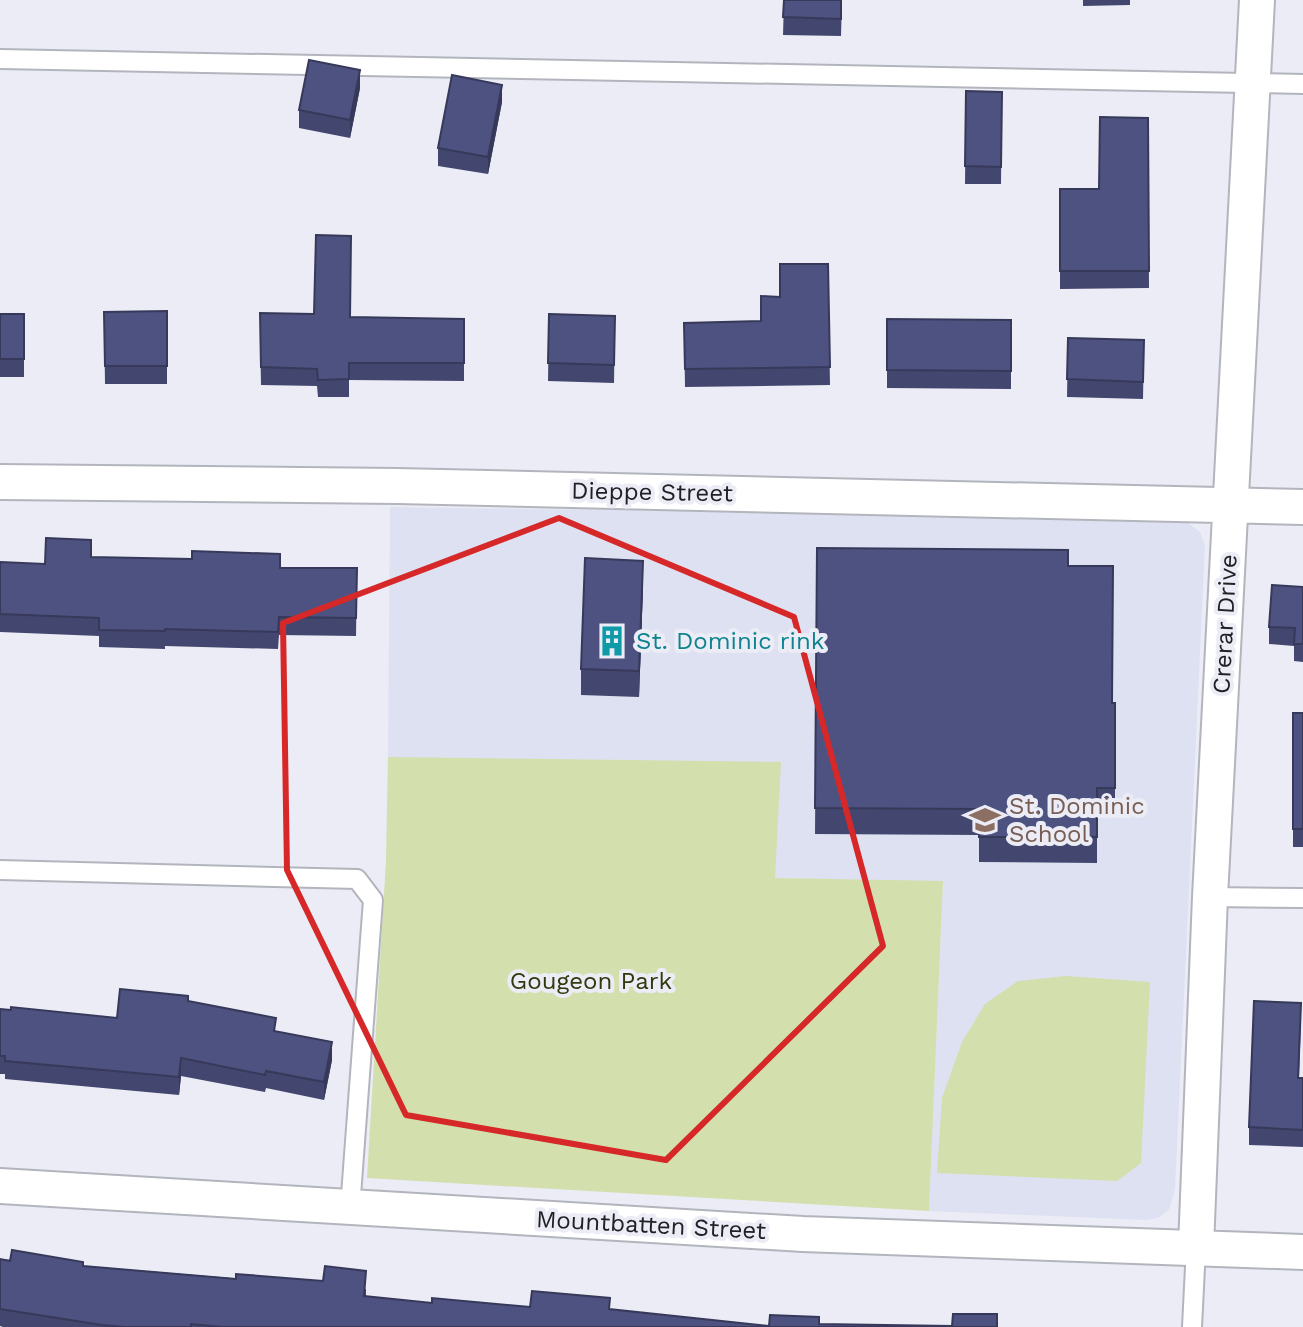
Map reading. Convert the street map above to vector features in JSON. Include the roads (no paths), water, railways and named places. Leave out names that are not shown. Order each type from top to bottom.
[{"type":"street","name":"Crerar Drive","points":[[1196,1247],[1210,897],[1257,0]]},
{"type":"street","name":"Dieppe Street","points":[[0,482],[397,486],[1303,507]]},
{"type":"street","name":"Mountbatten Street","points":[[0,1186],[803,1234],[1303,1252]]},
{"type":"lane","points":[[0,59],[1303,84]]},
{"type":"lane","points":[[0,870],[357,879],[373,900],[350,1209]]},
{"type":"lane","points":[[1210,897],[1303,898]]},
{"type":"lane","points":[[1192,1327],[1196,1247]]},
{"type":"place","name":"St. Dominic rink","points":[[612,641]]},
{"type":"place","name":"St. Dominic School","points":[[985,820]]},
{"type":"park label","name":"Gougeon Park","points":[[591,981]]}]
